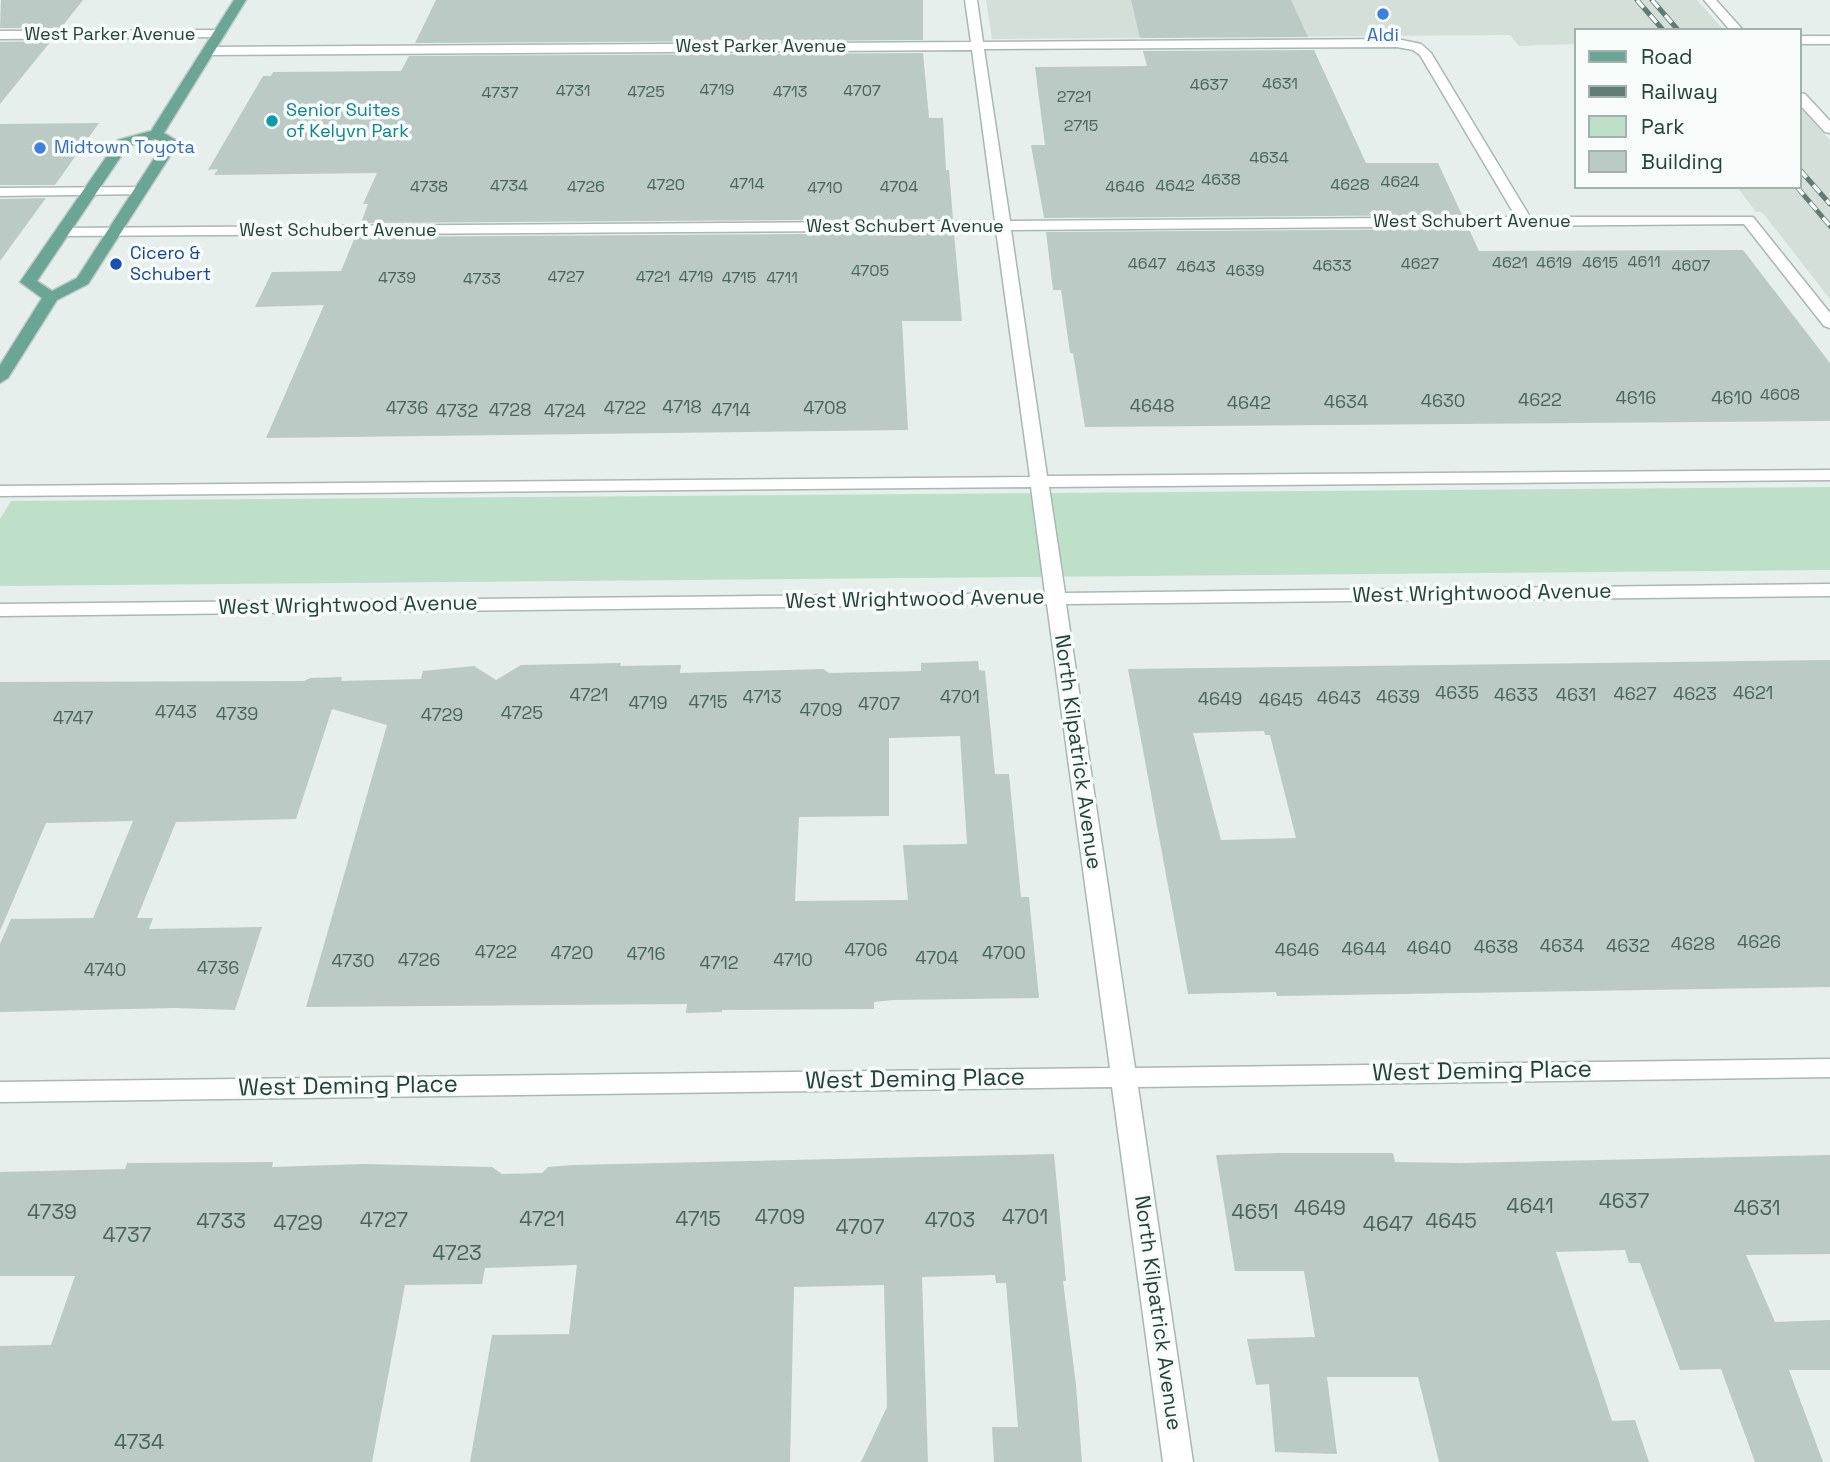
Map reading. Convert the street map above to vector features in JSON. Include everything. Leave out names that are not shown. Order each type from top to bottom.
[{"type":"main road","points":[[156,134],[240,0]]},
{"type":"main road","points":[[0,378],[51,297],[82,281],[172,142],[156,134],[123,143],[28,282],[51,297]]},
{"type":"street","name":"North Kilpatrick Avenue","points":[[971,0],[1178,1462]]},
{"type":"street","points":[[1710,0],[1735,28]]},
{"type":"street","name":"West Parker Avenue","points":[[0,35],[219,34]]},
{"type":"street","points":[[1802,40],[1830,40]]},
{"type":"street","name":"West Parker Avenue","points":[[208,51],[1397,43],[1417,47],[1426,53],[1526,222]]},
{"type":"street","points":[[1802,99],[1830,129]]},
{"type":"street","points":[[0,192],[140,191]]},
{"type":"street","name":"West Schubert Avenue","points":[[62,232],[1748,220],[1830,323]]},
{"type":"street","points":[[0,491],[1830,475]]},
{"type":"street","name":"West Wrightwood Avenue","points":[[0,610],[1830,590]]},
{"type":"street","name":"West Deming Place","points":[[0,1092],[1830,1068]]},
{"type":"shaded area","points":[[986,0],[1697,0],[1722,28],[1574,28],[1574,44],[1519,46],[1510,35],[992,39]]},
{"type":"shaded area","points":[[1802,109],[1830,140],[1830,299],[1762,212],[1756,212],[1739,189],[1802,189]]},
{"type":"green space","points":[[1830,487],[1830,570],[0,586],[0,519],[11,501]]},
{"type":"building","points":[[1,0],[83,0],[61,28],[0,28]]},
{"type":"building","points":[[436,0],[923,0],[923,40],[415,43]]},
{"type":"building","points":[[1131,0],[1291,0],[1308,37],[1140,38]]},
{"type":"building","name":"Midtown Toyota","points":[[51,41],[0,104],[0,42]]},
{"type":"building","points":[[1314,50],[1366,163],[1438,163],[1462,215],[1044,218],[1031,145],[1045,145],[1035,67],[1147,66],[1143,51]]},
{"type":"building","points":[[923,53],[929,118],[943,118],[946,170],[949,170],[953,219],[361,223],[368,204],[363,204],[377,173],[214,175],[218,169],[208,170],[263,76],[271,76],[273,72],[401,71],[409,56]]},
{"type":"building","name":"Midtown Toyota","points":[[99,123],[55,185],[0,185],[0,124]]},
{"type":"building","points":[[46,198],[0,261],[0,199]]},
{"type":"building","points":[[1469,229],[1479,251],[1743,250],[1830,363],[1830,421],[1085,427],[1061,290],[1053,290],[1046,232]]},
{"type":"building","points":[[954,233],[962,321],[902,321],[908,430],[266,438],[324,305],[255,307],[272,272],[341,271],[355,237]]},
{"type":"building","points":[[1830,660],[1830,987],[1277,996],[1276,992],[1188,994],[1128,669]],"holes":[[[1264,731],[1265,735],[1270,735],[1296,838],[1221,840],[1193,733]]]},
{"type":"building","points":[[978,661],[979,670],[985,671],[995,774],[1009,774],[1021,897],[1029,897],[1039,998],[893,1000],[874,1002],[874,1009],[722,1010],[686,1013],[687,1004],[306,1007],[387,725],[332,709],[296,819],[176,822],[137,918],[153,918],[149,929],[262,927],[235,1010],[174,1008],[0,1012],[0,944],[11,919],[93,918],[133,821],[46,823],[0,931],[0,682],[304,681],[310,678],[342,677],[341,681],[421,679],[423,671],[474,666],[496,680],[521,665],[621,663],[620,666],[681,665],[680,673],[823,669],[829,673],[921,671],[921,663]],"holes":[[[960,736],[967,844],[903,845],[908,900],[795,901],[799,817],[889,816],[889,738]]]},
{"type":"building","points":[[1393,1153],[1395,1162],[1461,1163],[1830,1155],[1830,1254],[1746,1255],[1775,1322],[1830,1320],[1830,1370],[1789,1370],[1823,1462],[1755,1462],[1721,1369],[1680,1370],[1640,1263],[1629,1263],[1625,1250],[1556,1252],[1612,1421],[1635,1420],[1649,1462],[1439,1462],[1418,1377],[1327,1377],[1337,1454],[1275,1452],[1269,1384],[1256,1385],[1247,1339],[1315,1337],[1304,1271],[1235,1271],[1216,1155]]},
{"type":"building","points":[[1054,1154],[1066,1281],[1063,1281],[1082,1462],[994,1462],[992,1427],[1018,1427],[1006,1283],[996,1283],[995,1275],[922,1277],[928,1462],[861,1462],[887,1407],[884,1285],[794,1287],[790,1462],[470,1462],[492,1335],[569,1334],[577,1265],[485,1268],[482,1284],[405,1285],[372,1462],[0,1462],[0,1346],[51,1345],[75,1276],[0,1276],[0,1172],[125,1169],[127,1163],[273,1162],[272,1167],[363,1164],[492,1167],[502,1174],[542,1173],[548,1167],[574,1165]]},
{"type":"railway","points":[[1637,0],[1661,28]]},
{"type":"railway","points":[[1652,0],[1676,28]]},
{"type":"railway","points":[[1802,172],[1830,204]]},
{"type":"railway","points":[[1799,189],[1830,226]]},
{"type":"place","name":"Aldi","points":[[1383,14]]},
{"type":"place","name":"Senior Suites of Kelyvn Park","points":[[272,121]]},
{"type":"place","name":"Midtown Toyota","points":[[40,148]]},
{"type":"place","name":"Cicero & Schubert","points":[[116,264]]}]
